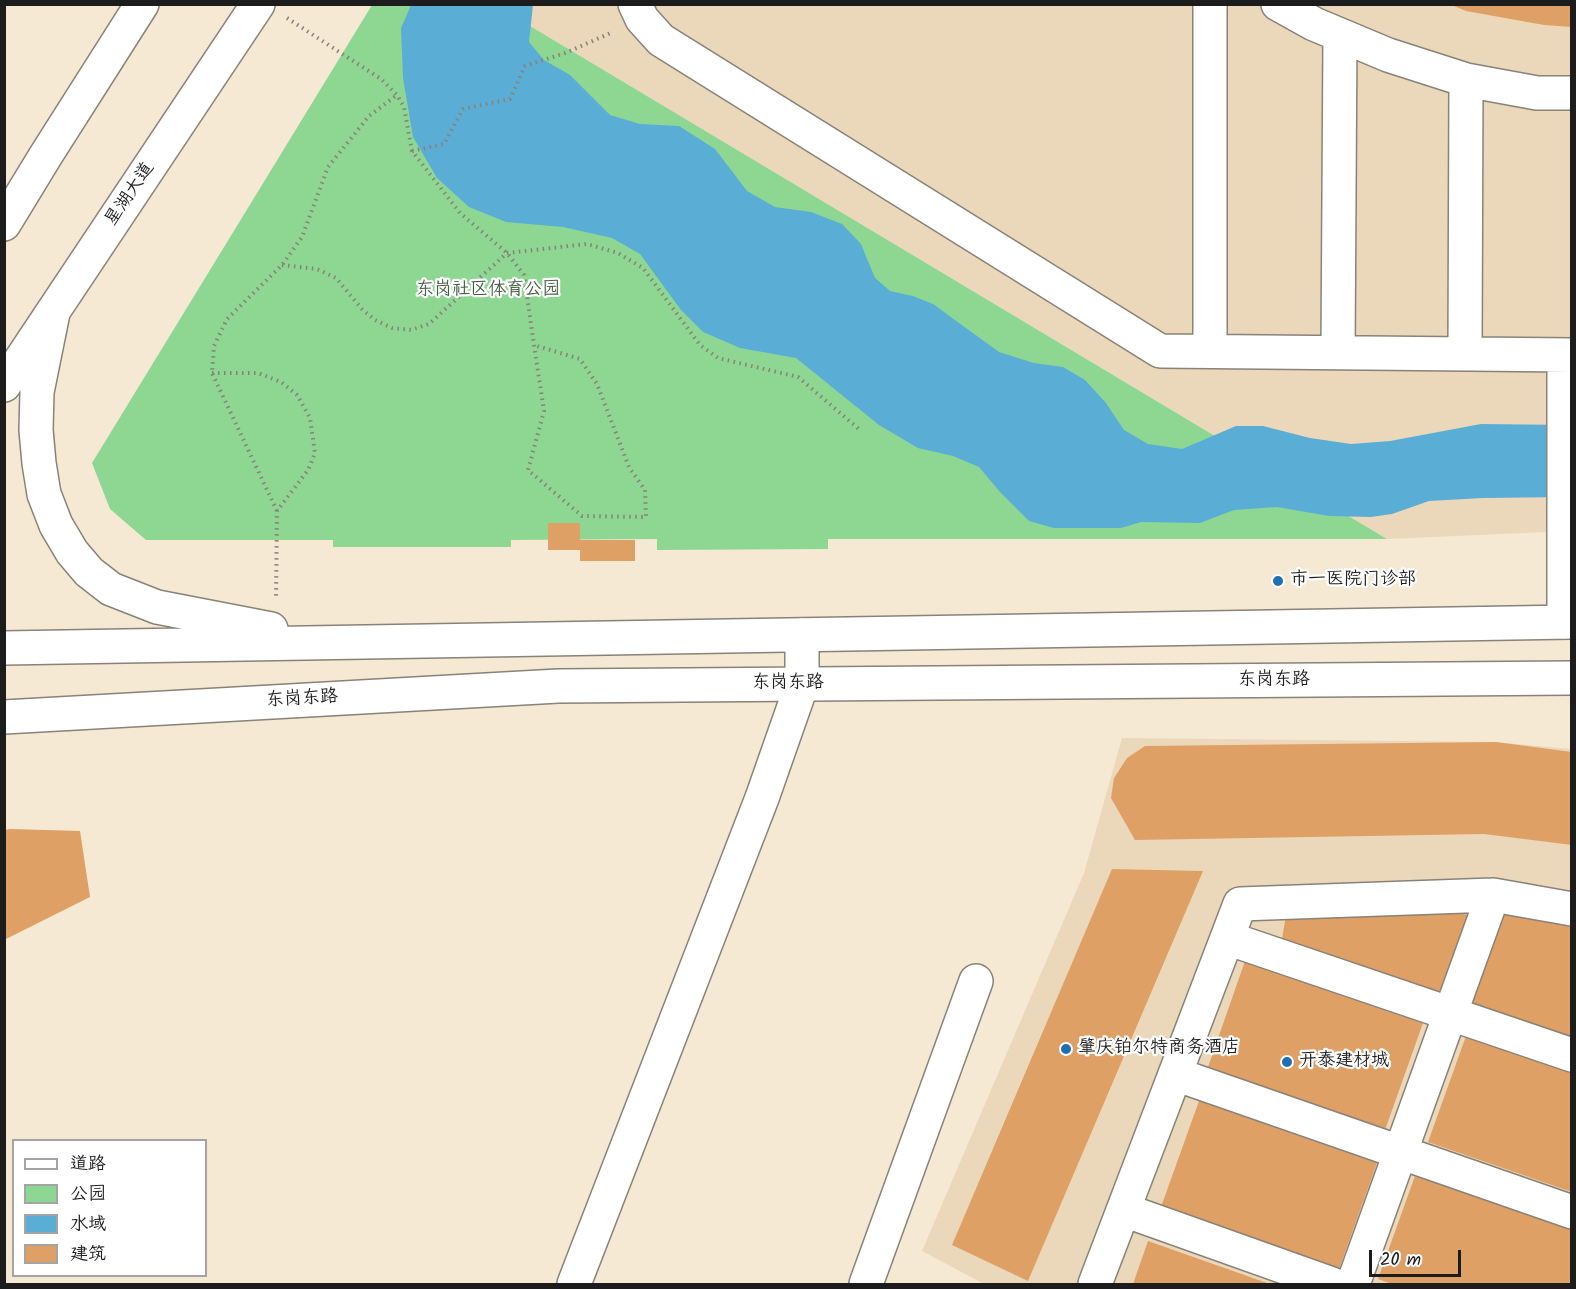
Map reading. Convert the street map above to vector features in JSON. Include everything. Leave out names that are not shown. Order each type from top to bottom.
[{"type":"main road","points":[[4,224],[142,4]]},
{"type":"main road","points":[[1210,4],[1210,351]]},
{"type":"main road","points":[[1278,4],[1314,24],[1388,55],[1466,80],[1537,93],[1572,93]]},
{"type":"main road","name":"星湖大道","points":[[4,385],[53,313],[272,11]]},
{"type":"main road","points":[[4,648],[1568,622],[1563,515],[1563,406],[1568,355],[1160,351],[661,40],[639,12]]},
{"type":"main road","points":[[1338,352],[1340,35]]},
{"type":"main road","points":[[1465,354],[1466,80]]},
{"type":"main road","points":[[53,313],[37,392],[36,430],[39,463],[44,494],[56,525],[72,552],[89,572],[111,589],[157,607],[338,642]]},
{"type":"main road","points":[[574,1284],[762,798],[802,684],[802,635]]},
{"type":"main road","name":"东岗东路","points":[[4,717],[558,686],[1572,678]]},
{"type":"main road","points":[[1095,1284],[1240,904],[1493,895],[1572,909]]},
{"type":"main road","points":[[1353,1284],[1493,895]]},
{"type":"main road","points":[[1227,938],[1572,1055]]},
{"type":"main road","points":[[866,1284],[976,981]]},
{"type":"main road","points":[[1175,1074],[1572,1212]]},
{"type":"main road","points":[[1124,1210],[1332,1284]]},
{"type":"path","points":[[272,11],[381,79],[397,95],[404,107],[412,151],[460,213],[507,253],[524,275],[534,345],[544,411],[528,470],[582,516],[646,517],[645,490],[629,467],[597,384],[580,359],[534,345]]},
{"type":"path","points":[[412,151],[444,144],[463,109],[510,99],[525,66],[565,53],[639,12]]},
{"type":"path","points":[[276,630],[277,511],[212,373],[214,346],[227,319],[282,265],[302,237],[328,167],[369,116],[397,95]]},
{"type":"path","points":[[282,265],[317,269],[336,278],[362,309],[375,320],[392,328],[411,330],[429,324],[507,253],[587,244],[618,253],[643,268],[700,345],[709,352],[718,358],[798,377],[860,430]]},
{"type":"path","points":[[212,373],[258,373],[281,382],[297,395],[310,418],[315,453],[308,470],[277,511]]},
{"type":"shaded area","points":[[495,5],[1571,5],[1571,531],[1387,539]]},
{"type":"shaded area","name":"开泰建材城","points":[[1122,738],[1495,742],[1571,749],[1571,1284],[984,1284],[922,1251],[1084,873]]},
{"type":"green space","name":"东岗社区体育公园","points":[[372,5],[495,5],[1387,539],[828,539],[828,549],[657,550],[657,539],[511,540],[511,547],[333,547],[333,540],[146,540],[110,509],[92,463]]},
{"type":"water","points":[[411,5],[533,5],[529,42],[544,60],[570,75],[610,115],[640,124],[679,126],[715,149],[747,191],[775,207],[811,212],[842,224],[861,244],[875,278],[890,291],[913,296],[933,304],[999,352],[1034,363],[1063,367],[1085,380],[1106,403],[1124,430],[1148,444],[1182,449],[1236,426],[1263,426],[1310,438],[1351,444],[1390,441],[1481,424],[1571,425],[1571,497],[1429,501],[1392,514],[1371,517],[1329,516],[1277,507],[1234,510],[1200,523],[1141,522],[1121,528],[1054,528],[1029,521],[979,467],[953,456],[918,448],[879,425],[796,358],[740,348],[703,332],[681,310],[640,254],[612,238],[563,227],[506,222],[469,207],[437,178],[413,137],[403,78],[401,28]]},
{"type":"building","points":[[1449,4],[1572,4],[1572,27],[1544,25],[1466,11]]},
{"type":"building","points":[[548,523],[580,523],[580,540],[635,540],[635,561],[580,561],[580,550],[548,550]]},
{"type":"building","points":[[1496,742],[1572,752],[1572,845],[1484,834],[1135,840],[1111,798],[1114,778],[1127,758],[1145,746]]},
{"type":"building","points":[[4,830],[80,831],[90,897],[4,940]]},
{"type":"building","points":[[1112,869],[1203,871],[1028,1281],[952,1245]]},
{"type":"building","points":[[1506,906],[1572,928],[1572,1038],[1472,1004]]},
{"type":"building","points":[[1443,908],[1475,917],[1451,995],[1281,945],[1286,915]]},
{"type":"building","points":[[1245,961],[1423,1023],[1385,1130],[1208,1067]]},
{"type":"building","points":[[1466,1036],[1572,1073],[1572,1192],[1428,1142]]},
{"type":"building","points":[[1199,1101],[1377,1163],[1339,1269],[1161,1207]]},
{"type":"building","points":[[1416,1173],[1572,1228],[1572,1284],[1392,1284],[1378,1279]]},
{"type":"building","points":[[1148,1241],[1270,1284],[1133,1284]]},
{"type":"place","name":"市一医院门诊部","points":[[1278,581]]},
{"type":"place","name":"肇庆铂尔特商务酒店","points":[[1066,1049]]},
{"type":"place","name":"开泰建材城","points":[[1287,1062]]}]
